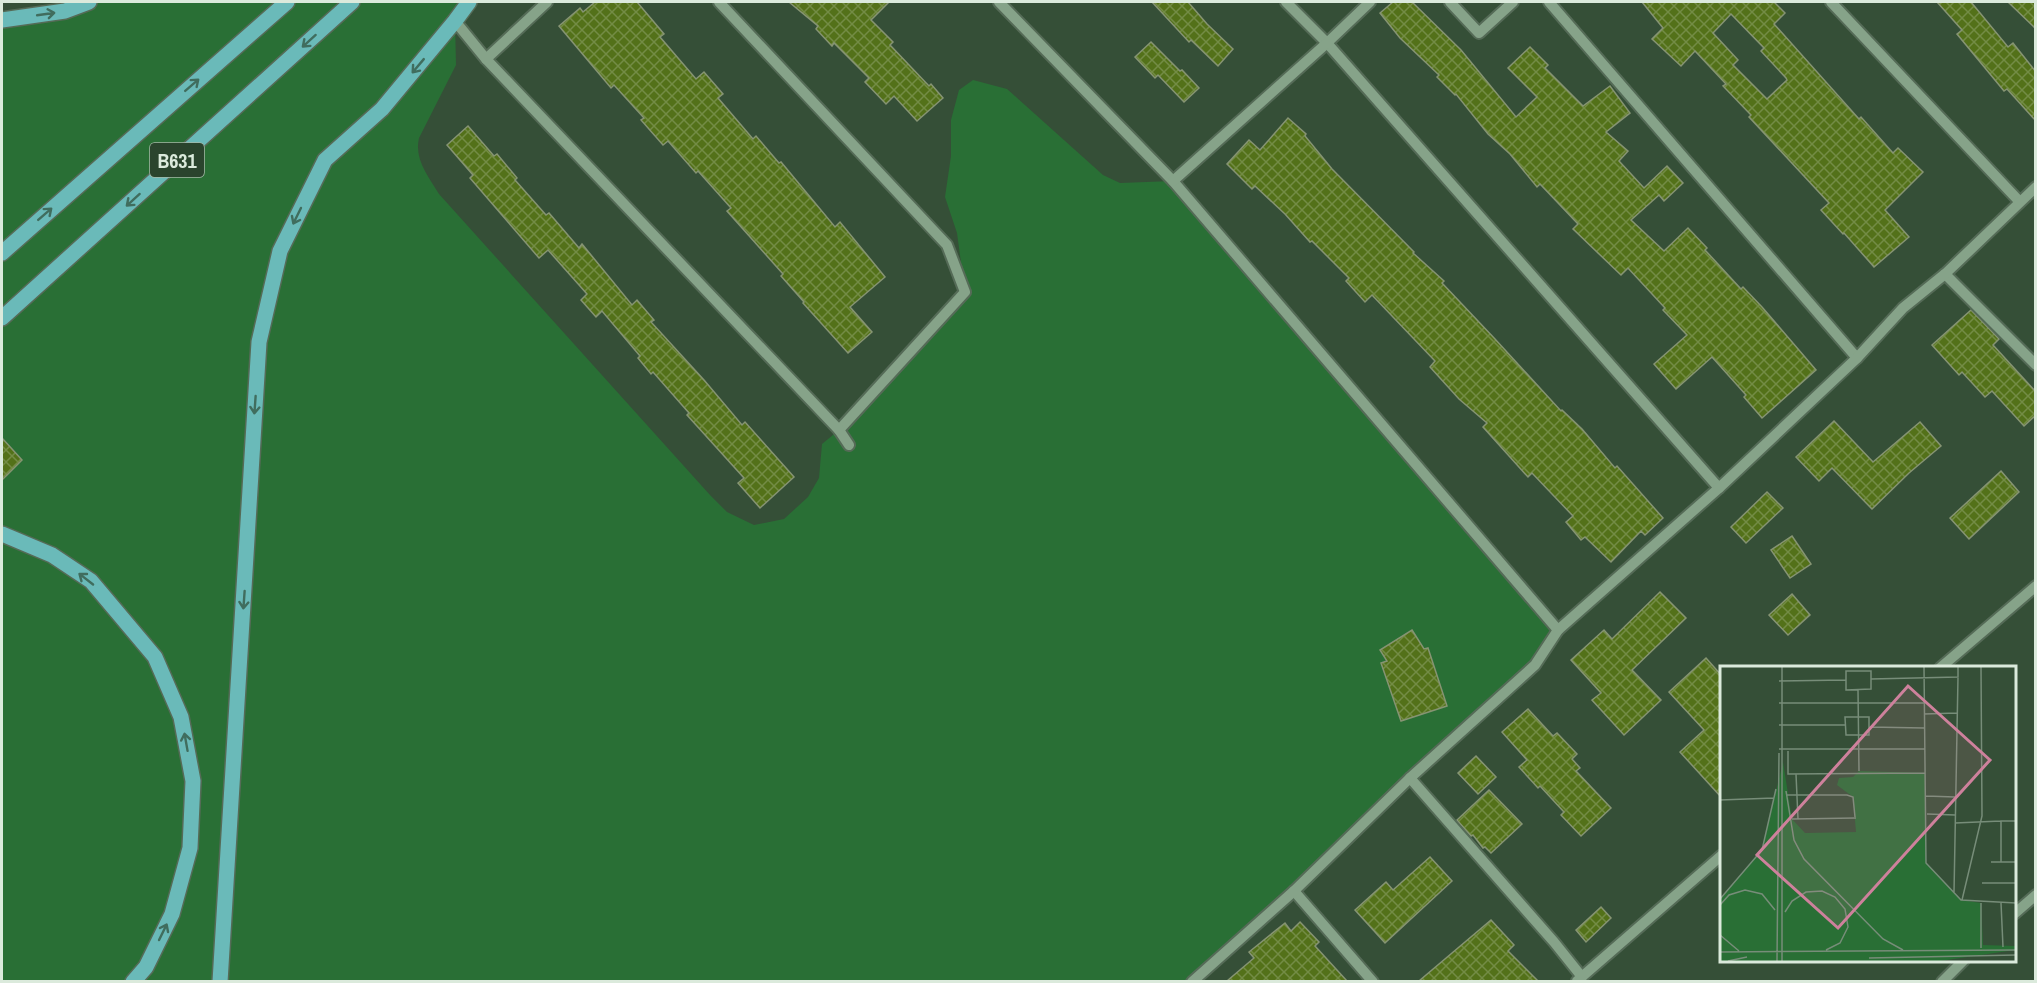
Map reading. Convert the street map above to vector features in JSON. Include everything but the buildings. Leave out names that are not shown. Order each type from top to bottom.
[{"type":"main road","points":[[2,20],[65,11],[89,2]]},
{"type":"main road","name":"B631","points":[[2,253],[287,2]]},
{"type":"main road","name":"B631","points":[[2,318],[352,2]]},
{"type":"main road","points":[[220,981],[259,342],[280,251],[325,160],[382,109],[469,2]]},
{"type":"main road","points":[[2,534],[52,555],[91,581],[155,657],[181,717],[193,781],[190,848],[172,914],[146,967],[133,981]]},
{"type":"street","points":[[486,59],[547,2]]},
{"type":"street","points":[[719,2],[947,245],[965,292],[839,430]]},
{"type":"street","points":[[999,2],[1173,181],[1558,630]]},
{"type":"street","points":[[1286,2],[1327,43],[1719,488]]},
{"type":"street","points":[[1173,181],[1370,2]]},
{"type":"street","points":[[1450,2],[1479,33],[1513,2]]},
{"type":"street","points":[[1549,2],[1857,358]]},
{"type":"street","points":[[1831,2],[2019,201]]},
{"type":"street","points":[[455,21],[486,59],[839,430],[849,445]]},
{"type":"street","points":[[1192,981],[1294,891],[1410,778],[1535,665],[1558,630],[1719,488],[1857,358],[1903,308],[1945,274],[2036,187]]},
{"type":"street","points":[[1945,274],[2036,365]]},
{"type":"street","points":[[1942,666],[2036,586]]},
{"type":"street","points":[[1410,778],[1554,942],[1579,979],[1720,857]]},
{"type":"street","points":[[1294,891],[1372,981]]},
{"type":"street","points":[[2016,912],[2036,895]]},
{"type":"street","points":[[1942,981],[1963,962]]},
{"type":"green space","points":[[89,2],[469,2],[455,22],[456,65],[419,138],[418,153],[427,174],[439,194],[710,495],[727,512],[754,525],[784,519],[808,497],[819,478],[822,444],[839,430],[965,292],[957,233],[945,197],[951,156],[951,120],[959,90],[973,80],[1007,89],[1103,175],[1120,183],[1173,181],[1558,630],[1535,665],[1192,981],[2,981],[2,20]]}]
